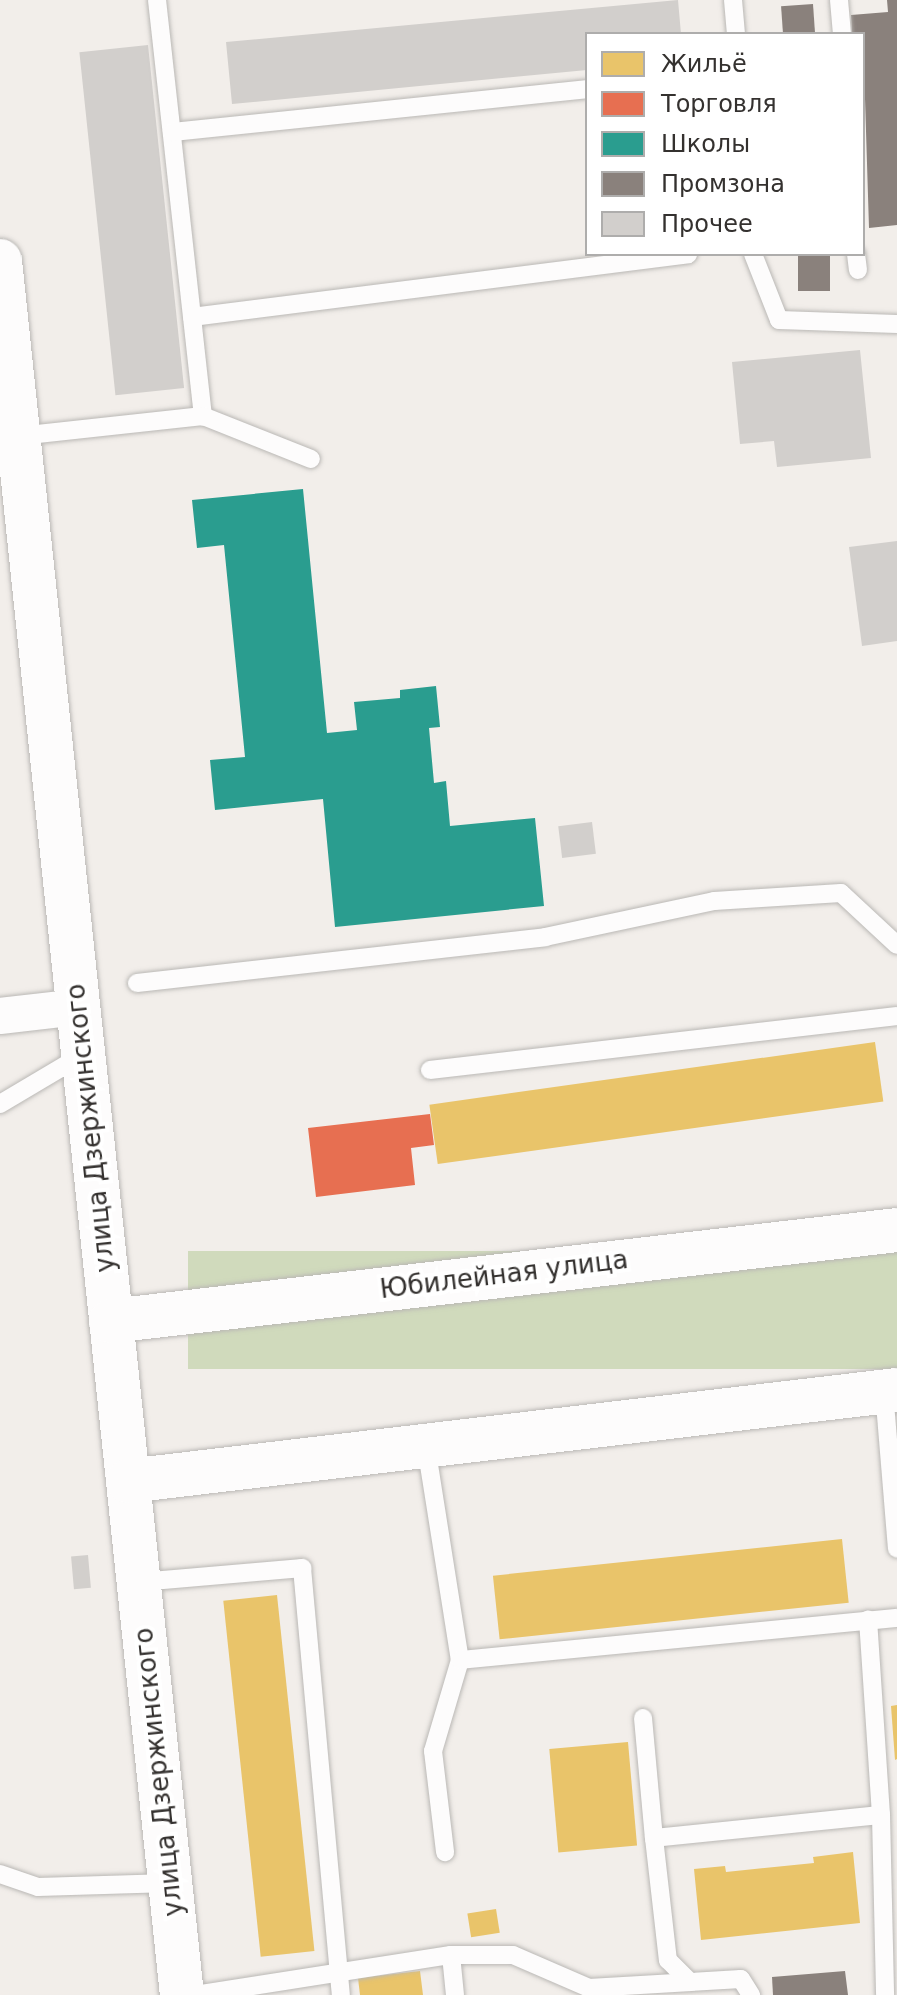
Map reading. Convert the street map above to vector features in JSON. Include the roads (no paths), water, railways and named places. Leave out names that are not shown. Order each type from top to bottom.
[{"type":"main road","name":"улица Дзержинского","points":[[1,286],[7,387],[19,436],[182,1995]]},
{"type":"main road","name":"Юбилейная улица","points":[[111,1321],[897,1230]]},
{"type":"main road","points":[[128,1481],[890,1390]]},
{"type":"street","points":[[0,1016],[79,1007]]},
{"type":"lane","points":[[157,0],[203,416]]},
{"type":"lane","points":[[733,0],[736,32]]},
{"type":"lane","points":[[839,0],[842,32]]},
{"type":"lane","points":[[172,132],[585,89]]},
{"type":"lane","points":[[192,317],[672,256]]},
{"type":"lane","points":[[754,256],[779,320],[897,324]]},
{"type":"lane","points":[[19,436],[203,416],[311,459]]},
{"type":"lane","points":[[137,983],[545,937],[714,901],[841,893],[897,945]]},
{"type":"lane","points":[[430,1070],[897,1016]]},
{"type":"lane","points":[[0,1104],[83,1055]]},
{"type":"lane","points":[[890,1390],[897,1548]]},
{"type":"lane","points":[[426,1444],[460,1660],[433,1751],[445,1852]]},
{"type":"lane","points":[[140,1582],[302,1568],[341,1995]]},
{"type":"lane","points":[[460,1660],[897,1618]]},
{"type":"lane","points":[[868,1619],[881,1815],[889,1855],[885,1995]]},
{"type":"lane","points":[[643,1718],[668,1960],[688,1980]]},
{"type":"lane","points":[[654,1838],[881,1815]]},
{"type":"lane","points":[[0,1874],[38,1887],[170,1883]]},
{"type":"lane","points":[[451,1955],[455,1995]]},
{"type":"lane","points":[[195,1995],[337,1969],[451,1955],[513,1955],[589,1988],[741,1979],[751,1995]]}]
